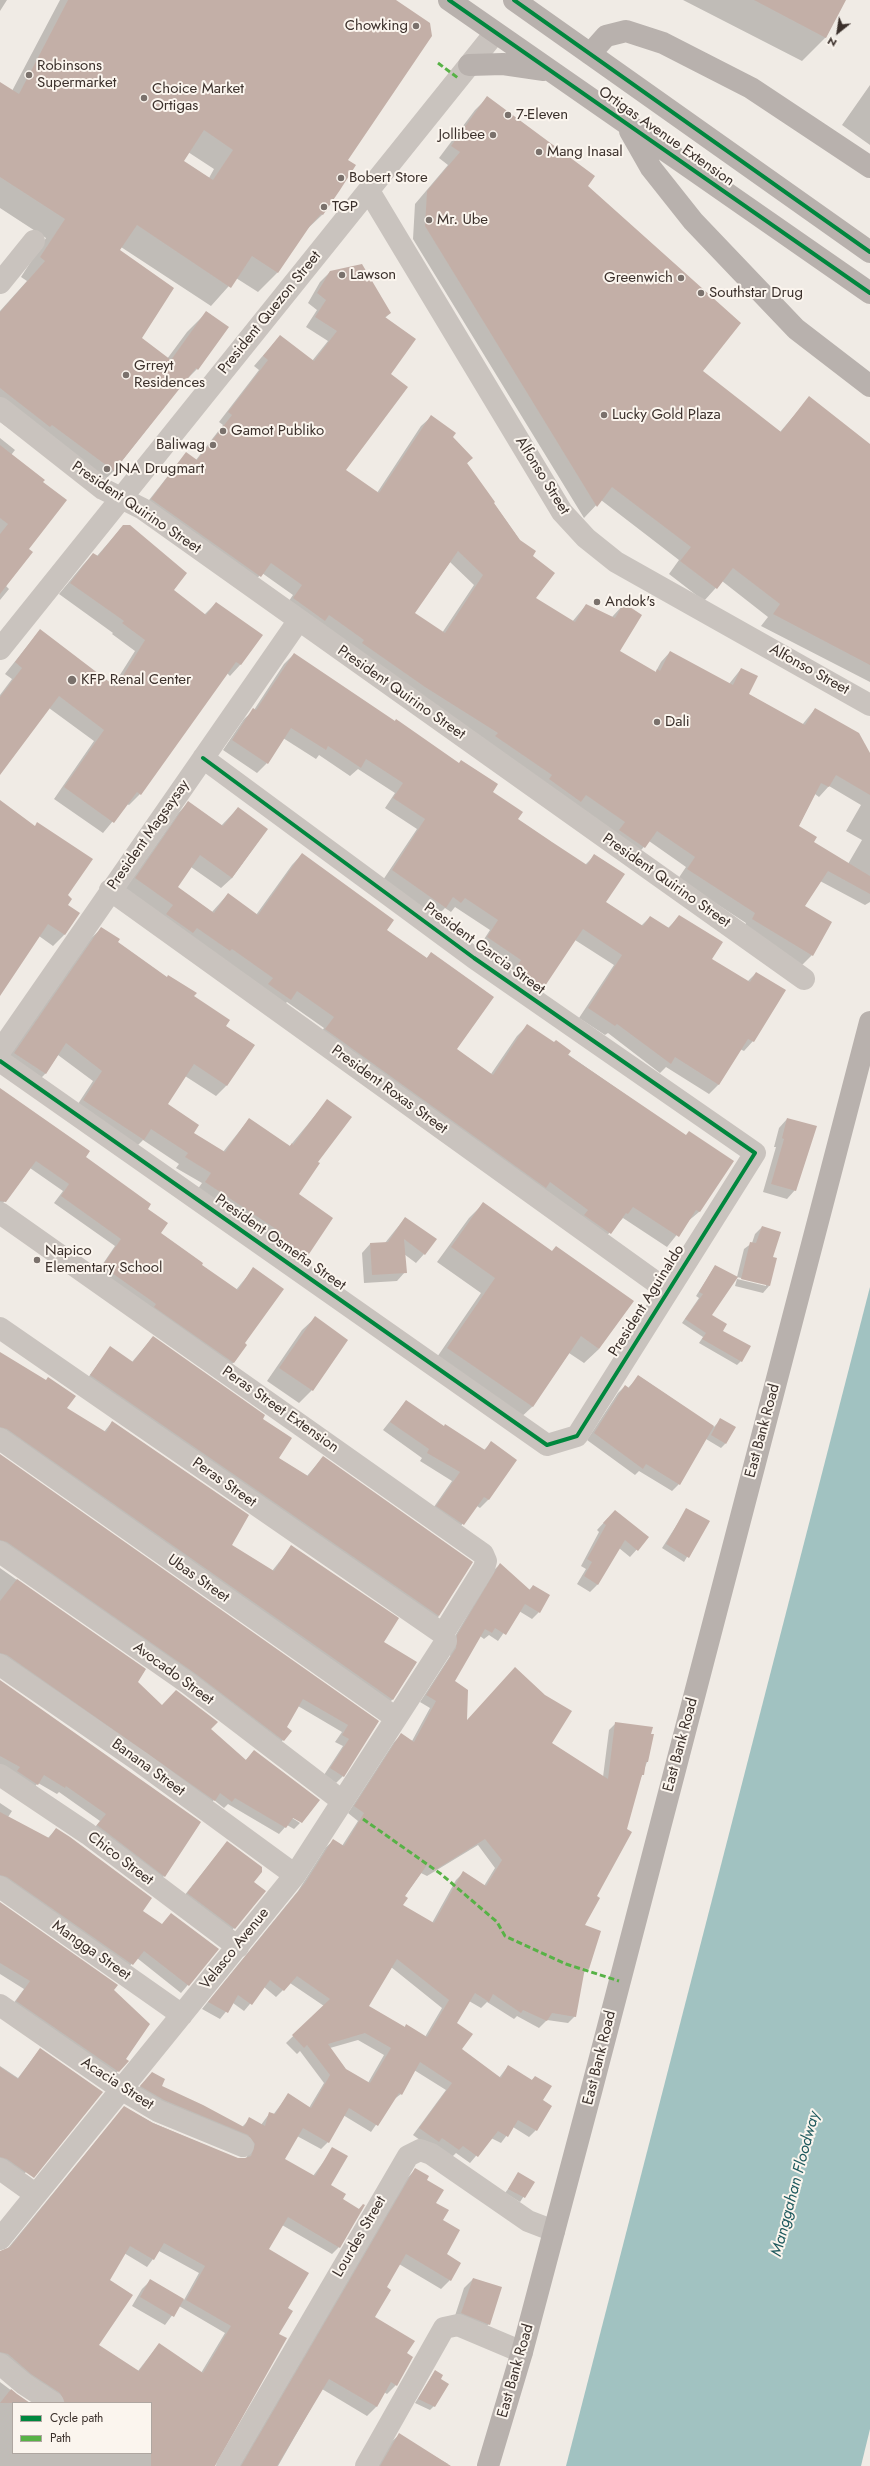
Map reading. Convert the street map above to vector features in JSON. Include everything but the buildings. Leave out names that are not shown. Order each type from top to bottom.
[{"type":"main road","name":"Ortigas Avenue Extension","points":[[448,0],[870,293]]},
{"type":"main road","name":"Ortigas Avenue Extension","points":[[514,0],[870,252]]},
{"type":"main road","points":[[590,54],[606,36],[626,31],[663,43],[751,88],[870,167]]},
{"type":"main road","points":[[469,65],[504,64],[548,70]]},
{"type":"main road","points":[[628,126],[651,168],[693,221],[796,329],[870,386]]},
{"type":"main road","name":"East Bank Road","points":[[488,2466],[522,2352],[870,1022]]},
{"type":"street","name":"President Quezon Street","points":[[0,649],[120,498],[369,191],[494,33]]},
{"type":"street","name":"Alfonso Street","points":[[369,191],[562,512],[586,538],[616,562],[870,705]]},
{"type":"street","points":[[0,284],[34,241]]},
{"type":"street","name":"President Quirino Street","points":[[0,408],[97,485],[143,509],[804,979]]},
{"type":"street","name":"President Magsaysay","points":[[0,1051],[110,890],[299,620]]},
{"type":"street","name":"President Garcia Street","points":[[203,758],[474,958],[755,1153]]},
{"type":"street","name":"President Roxas Street","points":[[110,890],[668,1291]]},
{"type":"street","name":"President Osmeña Street","points":[[0,1061],[547,1445]]},
{"type":"street","name":"President Aguinaldo","points":[[547,1445],[577,1436],[755,1153]]},
{"type":"street","name":"Peras Street Extension","points":[[0,1214],[483,1554],[486,1561],[484,1568],[444,1638]]},
{"type":"street","name":"Peras Street","points":[[0,1328],[444,1638]]},
{"type":"street","name":"Ubas Street","points":[[0,1439],[396,1718]]},
{"type":"street","name":"Avocado Street","points":[[0,1552],[189,1684],[342,1801]]},
{"type":"street","name":"Velasco Avenue","points":[[0,2240],[34,2194],[238,1947],[294,1875],[396,1718],[444,1638]]},
{"type":"street","name":"Banana Street","points":[[0,1665],[139,1761],[294,1875]]},
{"type":"street","name":"Chico Street","points":[[0,1775],[88,1834],[238,1947]]},
{"type":"street","name":"Mangga Street","points":[[0,1887],[182,2015]]},
{"type":"street","name":"Acacia Street","points":[[0,2005],[121,2089],[158,2110],[243,2146]]},
{"type":"street","name":"Lourdes Street","points":[[226,2466],[408,2156],[420,2150],[431,2154],[528,2221],[554,2231]]},
{"type":"street","points":[[0,2170],[34,2194]]},
{"type":"street","points":[[366,2466],[444,2328],[458,2325],[522,2352]]},
{"type":"street","points":[[0,2364],[24,2384],[51,2402]]},
{"type":"water","name":"Manggahan Floodway","points":[[870,1287],[870,2429],[861,2466],[566,2466]]},
{"type":"marked path","points":[[438,63],[458,78]]},
{"type":"marked path","points":[[363,1819],[441,1874],[497,1922],[505,1936],[566,1964],[619,1981]]},
{"type":"cycle path","points":[[449,0],[870,293]]},
{"type":"cycle path","points":[[514,0],[870,252]]},
{"type":"cycle path","points":[[0,1061],[547,1445],[577,1436],[755,1153],[474,958],[203,758]]},
{"type":"place","name":"Chowking","points":[[416,26]]},
{"type":"place","name":"Robinsons Supermarket","points":[[29,75]]},
{"type":"place","name":"Choice Market Ortigas","points":[[144,98]]},
{"type":"place","name":"7-Eleven","points":[[508,115]]},
{"type":"place","name":"Jollibee","points":[[493,135]]},
{"type":"place","name":"Mang Inasal","points":[[539,152]]},
{"type":"place","name":"Bobert Store","points":[[341,178]]},
{"type":"place","name":"TGP","points":[[324,207]]},
{"type":"place","name":"Mr. Ube","points":[[429,220]]},
{"type":"place","name":"Lawson","points":[[342,275]]},
{"type":"place","name":"Greenwich","points":[[681,278]]},
{"type":"place","name":"Southstar Drug","points":[[701,293]]},
{"type":"place","name":"Grreyt Residences","points":[[126,375]]},
{"type":"place","name":"Lucky Gold Plaza","points":[[604,415]]},
{"type":"place","name":"Gamot Publiko","points":[[223,431]]},
{"type":"place","name":"Baliwag","points":[[213,445]]},
{"type":"place","name":"JNA Drugmart","points":[[107,469]]},
{"type":"place","name":"Andok's","points":[[597,602]]},
{"type":"place","name":"KFP Renal Center","points":[[72,680]]},
{"type":"place","name":"Dali","points":[[657,722]]},
{"type":"place","name":"Napico Elementary School","points":[[37,1260]]}]
